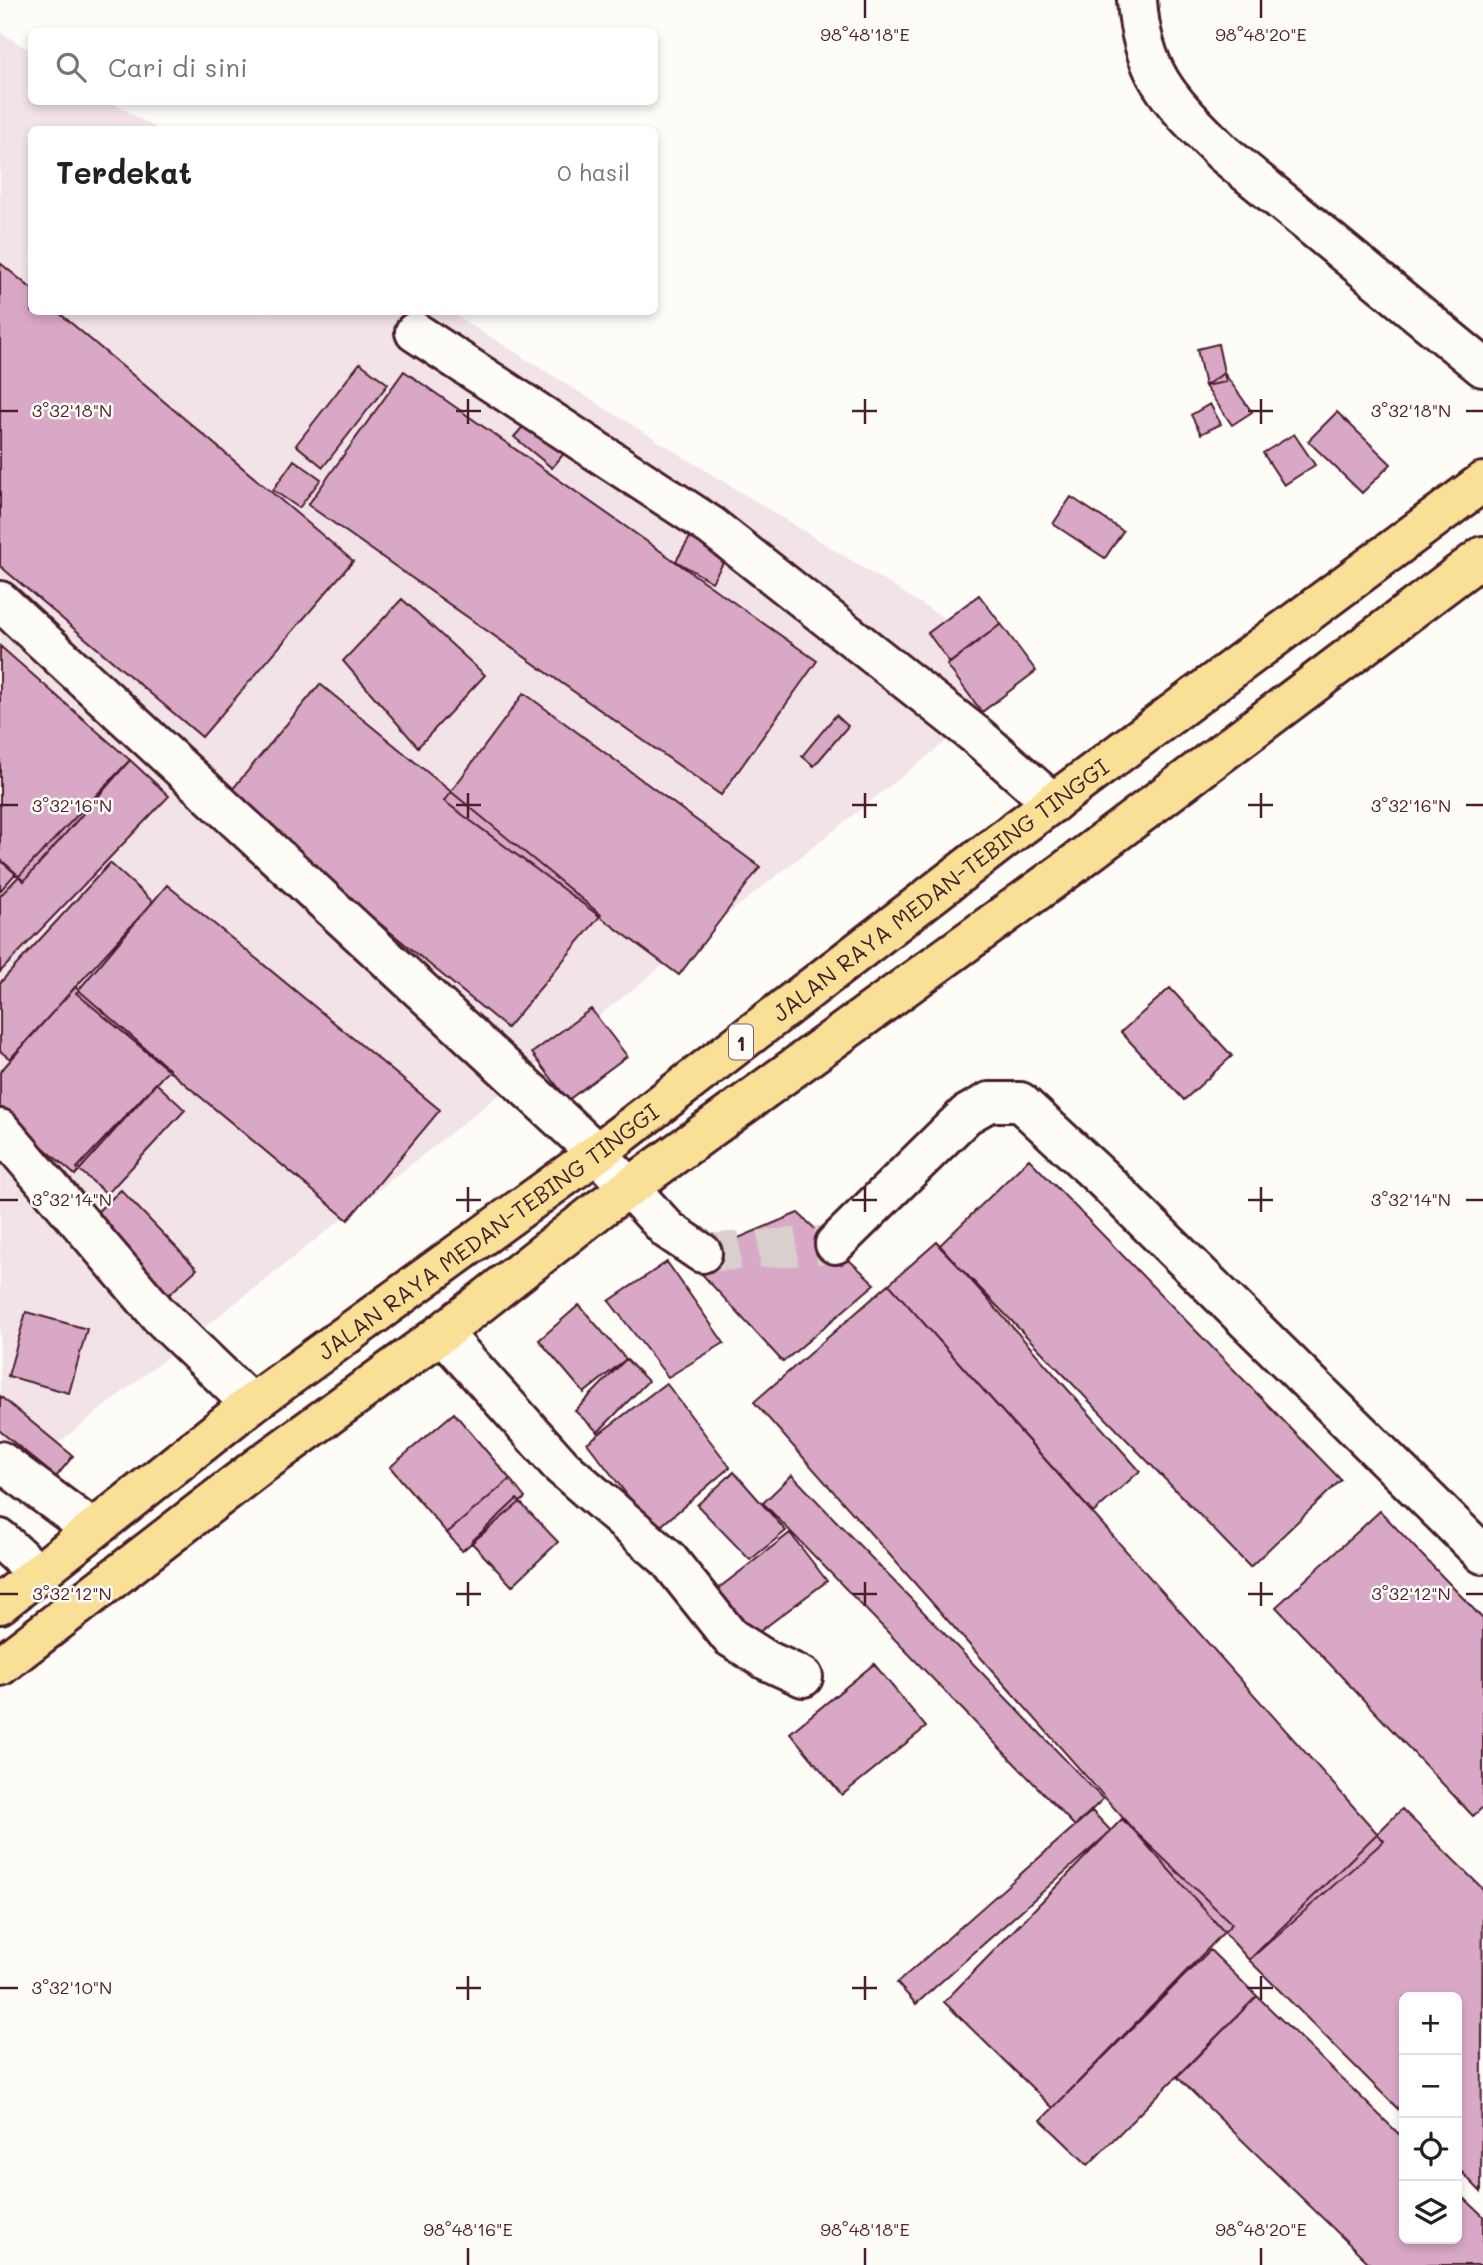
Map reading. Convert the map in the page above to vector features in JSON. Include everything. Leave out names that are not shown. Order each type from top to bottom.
[{"type":"highway","name":"JALAN RAYA MEDAN-TEBING TINGGI","points":[[0,1604],[251,1404],[597,1153],[1053,803],[1483,482]]},
{"type":"highway","name":"1","points":[[0,1666],[258,1466],[442,1333],[631,1187],[1066,870],[1483,556]]},
{"type":"street","points":[[1137,0],[1143,50],[1163,90],[1188,118],[1223,153],[1483,367]]},
{"type":"street","points":[[415,332],[710,526],[977,736],[1053,803]]},
{"type":"street","points":[[0,601],[597,1153],[668,1230],[702,1253]]},
{"type":"street","points":[[835,1244],[967,1115],[989,1102],[1020,1102],[1102,1178],[1483,1554]]},
{"type":"street","points":[[0,1129],[159,1315],[251,1404]]},
{"type":"street","points":[[442,1333],[562,1467],[668,1559],[730,1637],[766,1660],[803,1676]]},
{"type":"street","points":[[0,1461],[93,1530]]},
{"type":"street","points":[[0,1539],[38,1574]]},
{"type":"shaded area","points":[[0,32],[28,49],[28,105],[117,105],[152,126],[28,126],[28,315],[455,315],[1033,673],[0,1489]]},
{"type":"building","points":[[0,263],[28,286],[28,315],[62,315],[353,561],[202,737],[0,566]]},
{"type":"building","points":[[1218,344],[1226,382],[1205,386],[1197,349]]},
{"type":"building","points":[[360,363],[388,384],[323,467],[296,445]]},
{"type":"building","points":[[404,371],[817,661],[721,795],[308,505]]},
{"type":"building","points":[[1224,373],[1252,412],[1232,425],[1205,386]]},
{"type":"building","points":[[1210,404],[1221,424],[1201,434],[1191,415]]},
{"type":"building","points":[[1337,412],[1391,464],[1362,493],[1308,441]]},
{"type":"building","points":[[534,414],[571,445],[552,468],[514,437]]},
{"type":"building","points":[[1294,434],[1315,465],[1284,485],[1263,453]]},
{"type":"building","points":[[294,460],[321,479],[299,508],[273,490]]},
{"type":"building","points":[[1071,497],[1123,531],[1105,558],[1053,524]]},
{"type":"building","points":[[698,524],[733,546],[712,582],[676,561]]},
{"type":"building","points":[[979,595],[1001,624],[950,663],[928,633]]},
{"type":"building","points":[[402,599],[485,675],[418,747],[343,661]]},
{"type":"building","points":[[1001,624],[1036,671],[982,712],[947,665]]},
{"type":"building","points":[[0,646],[130,760],[24,881],[0,860]]},
{"type":"building","points":[[320,684],[601,915],[507,1028],[226,797]]},
{"type":"building","points":[[524,693],[760,867],[679,975],[444,801]]},
{"type":"building","points":[[836,715],[848,726],[814,766],[802,756]]},
{"type":"building","points":[[130,760],[169,796],[0,972],[0,896]]},
{"type":"building","points":[[0,859],[16,873],[0,891]]},
{"type":"building","points":[[110,863],[153,902],[10,1059],[0,1051],[0,983]]},
{"type":"building","points":[[167,885],[440,1110],[348,1220],[76,993]]},
{"type":"building","points":[[75,987],[169,1069],[75,1175],[0,1110],[0,1072]]},
{"type":"building","points":[[1170,988],[1232,1056],[1184,1100],[1121,1032]]},
{"type":"building","points":[[591,1009],[627,1056],[568,1100],[532,1053]]},
{"type":"building","points":[[156,1083],[185,1110],[107,1194],[77,1168]]},
{"type":"building","points":[[1029,1159],[1341,1480],[1250,1567],[939,1246]]},
{"type":"building","points":[[121,1190],[197,1269],[162,1301],[87,1221]]},
{"type":"building","points":[[798,1213],[875,1284],[783,1362],[688,1259]]},
{"type":"building","points":[[937,1242],[1140,1471],[1093,1513],[889,1284]]},
{"type":"building","points":[[667,1262],[724,1343],[668,1377],[609,1301]]},
{"type":"building","points":[[889,1284],[1384,1841],[1249,1960],[754,1402]]},
{"type":"building","points":[[579,1305],[626,1359],[584,1393],[539,1340]]},
{"type":"building","points":[[26,1312],[87,1329],[69,1393],[8,1376]]},
{"type":"building","points":[[626,1359],[648,1381],[598,1432],[575,1411]]},
{"type":"building","points":[[666,1383],[730,1467],[655,1531],[587,1443]]},
{"type":"building","points":[[0,1396],[73,1456],[56,1477],[0,1431]]},
{"type":"building","points":[[454,1413],[510,1479],[447,1533],[390,1467]]},
{"type":"building","points":[[734,1472],[786,1531],[750,1560],[697,1505]]},
{"type":"building","points":[[792,1475],[1103,1799],[1075,1826],[763,1503]]},
{"type":"building","points":[[510,1479],[525,1498],[462,1551],[447,1533]]},
{"type":"building","points":[[517,1499],[558,1542],[512,1586],[471,1542]]},
{"type":"building","points":[[1380,1511],[1483,1619],[1483,1807],[1473,1816],[1276,1607]]},
{"type":"building","points":[[790,1533],[827,1581],[747,1641],[711,1594]]},
{"type":"building","points":[[874,1664],[926,1727],[842,1795],[790,1733]]},
{"type":"building","points":[[1402,1809],[1483,1889],[1481,2192],[1462,2172],[1462,1992],[1399,1992],[1399,2110],[1249,1960]]},
{"type":"building","points":[[1092,1811],[1111,1831],[916,2004],[897,1983]]},
{"type":"building","points":[[1122,1819],[1232,1924],[1053,2108],[944,2002]]},
{"type":"building","points":[[1210,1950],[1257,1996],[1088,2165],[1041,2120]]},
{"type":"building","points":[[1257,1996],[1399,2134],[1399,2244],[1462,2244],[1462,2196],[1483,2216],[1483,2265],[1371,2265],[1177,2077]]},
{"type":"tunnel","points":[[702,1253],[835,1244]]}]
